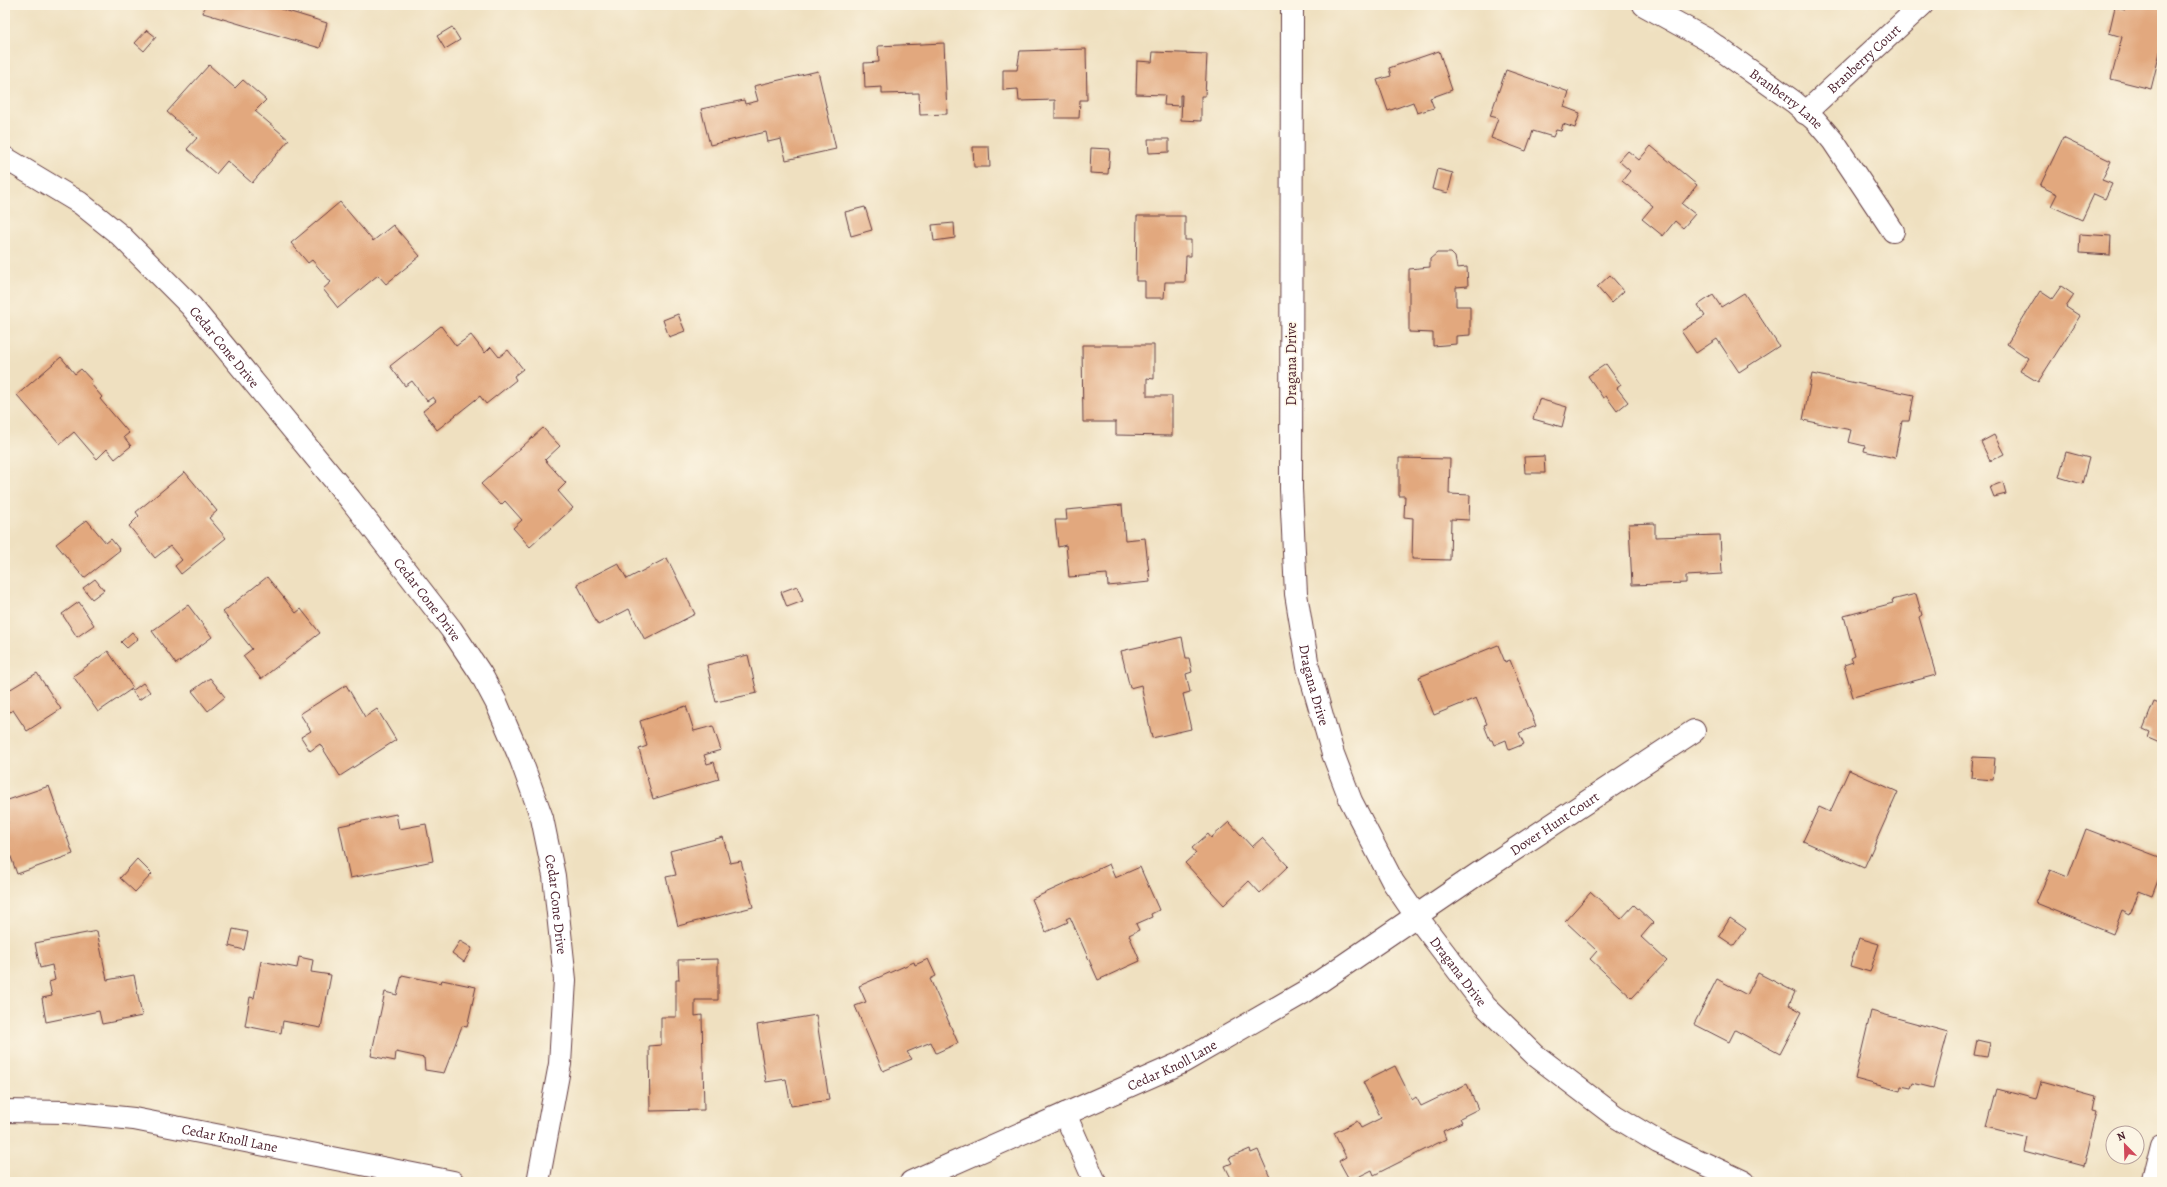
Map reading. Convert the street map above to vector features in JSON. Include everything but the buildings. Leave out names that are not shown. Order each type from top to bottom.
[{"type":"street","name":"Dragana Drive","points":[[1292,5],[1291,489],[1296,594],[1308,667],[1333,754],[1351,802],[1393,882],[1417,917],[1485,1006],[1535,1055],[1615,1116],[1658,1142],[1744,1182]]},
{"type":"street","name":"Branberry Lane","points":[[1644,5],[1706,39],[1794,102],[1816,121],[1833,141],[1893,231]]},
{"type":"street","name":"Branberry Court","points":[[1805,112],[1922,5]]},
{"type":"street","name":"Cedar Cone Drive","points":[[5,158],[80,203],[120,235],[191,306],[345,493],[451,629],[481,674],[496,702],[521,760],[542,818],[554,876],[565,980],[560,1064],[538,1182]]},
{"type":"street","name":"Dover Hunt Court","points":[[1417,917],[1480,873],[1694,731]]},
{"type":"street","name":"Cedar Knoll Lane","points":[[911,1182],[1181,1063],[1306,991],[1417,917]]},
{"type":"street","name":"Cedar Knoll Lane","points":[[5,1111],[66,1112],[134,1118],[453,1182]]},
{"type":"street","points":[[1065,1114],[1095,1182]]},
{"type":"street","points":[[2153,1182],[2162,1146]]}]
